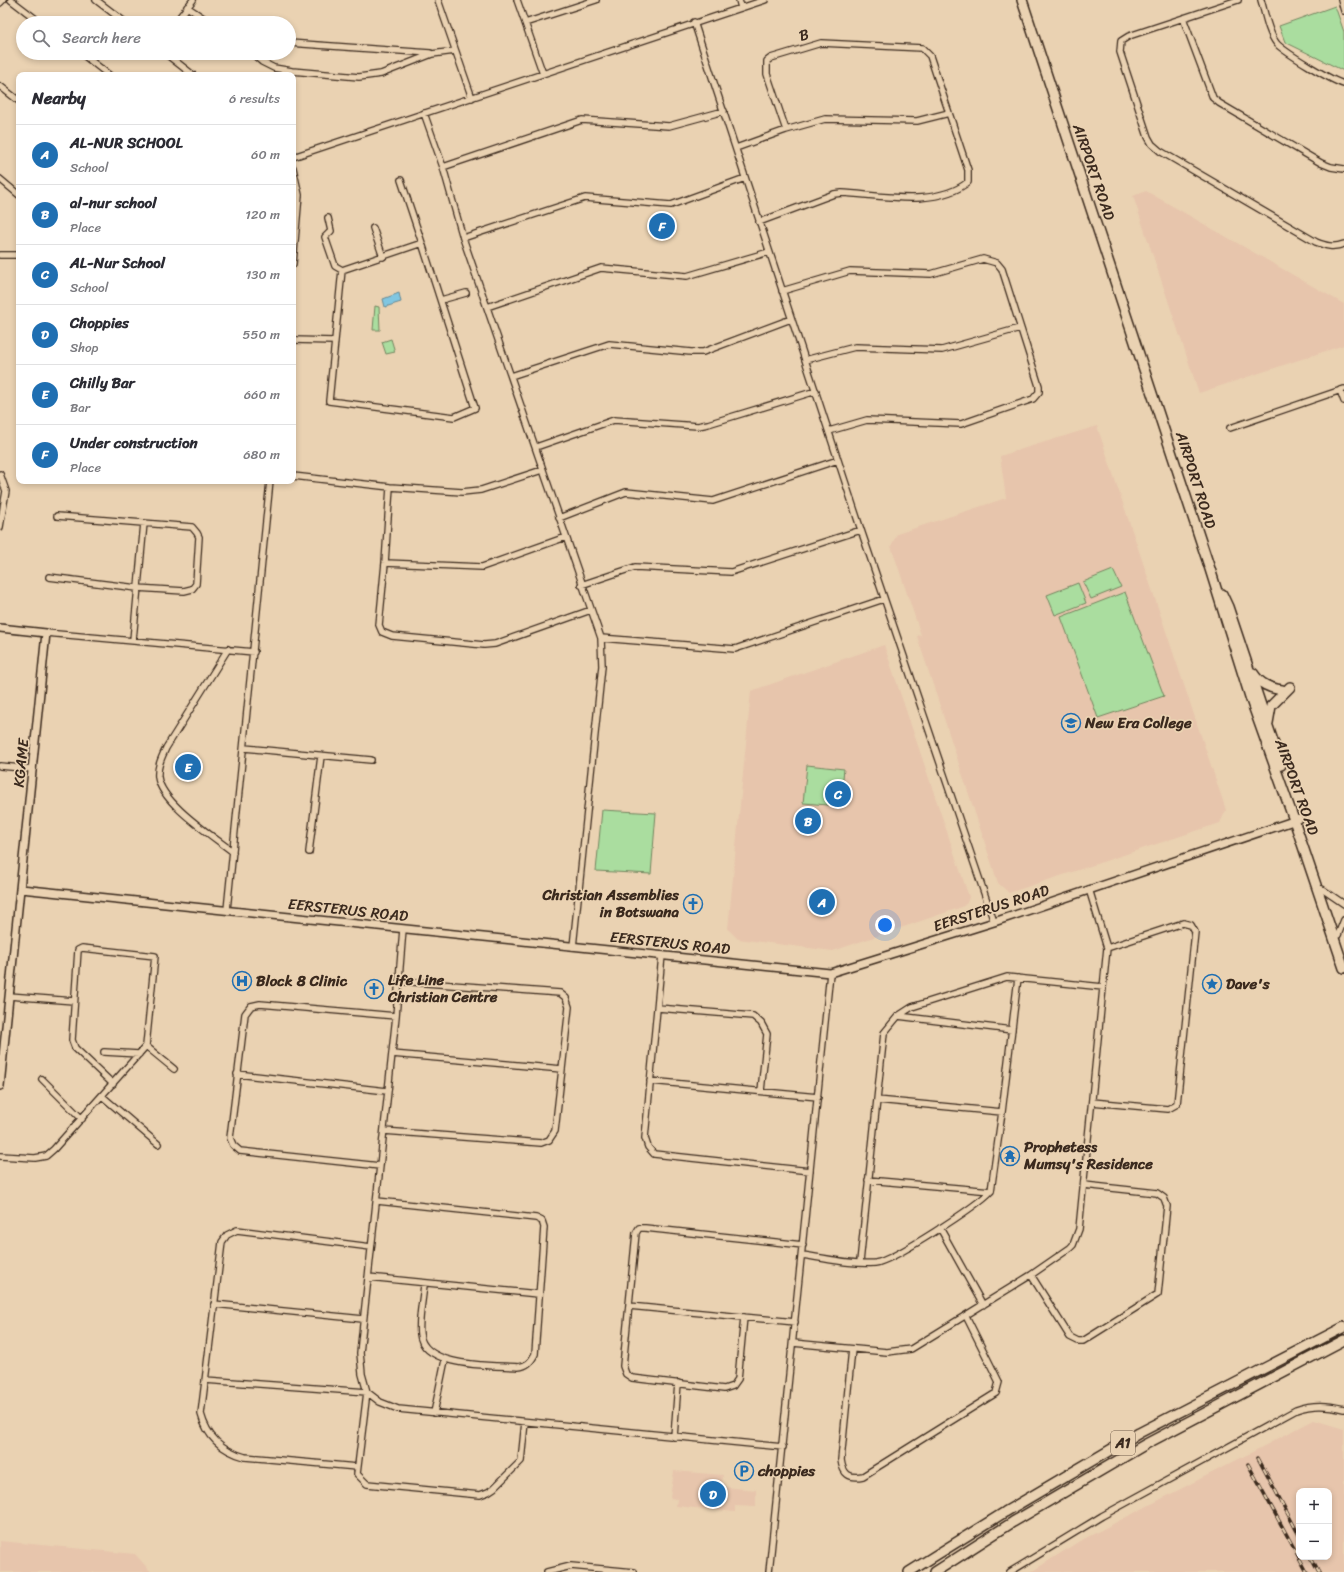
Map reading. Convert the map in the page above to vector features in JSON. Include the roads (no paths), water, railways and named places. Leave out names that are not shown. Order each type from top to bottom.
[{"type":"main road","name":"AIRPORT ROAD","points":[[1022,0],[1210,569],[1251,700],[1297,820],[1344,968]]},
{"type":"main road","points":[[1210,569],[1228,607],[1297,820],[1344,952]]},
{"type":"main road","points":[[1246,663],[1260,682],[1269,687],[1286,688],[1271,706],[1267,725]]},
{"type":"main road","name":"A1","points":[[909,1572],[1005,1512],[1139,1433],[1344,1327]]},
{"type":"main road","name":"A1","points":[[935,1572],[1013,1522],[1146,1444],[1344,1340]]},
{"type":"street","points":[[0,3],[3,0]]},
{"type":"street","points":[[11,0],[33,16]]},
{"type":"street","points":[[96,0],[117,16]]},
{"type":"street","points":[[180,16],[193,0]]},
{"type":"street","points":[[438,0],[472,98]]},
{"type":"street","points":[[517,0],[543,74]]},
{"type":"street","points":[[524,23],[596,0]]},
{"type":"street","points":[[738,0],[741,8]]},
{"type":"street","points":[[296,156],[694,22],[765,0]]},
{"type":"street","points":[[1238,0],[1130,36],[1121,41],[1119,45],[1132,91],[1152,144],[1160,151],[1316,242],[1331,247],[1344,244]]},
{"type":"street","points":[[1261,0],[1269,26],[1277,44],[1322,73],[1344,84]]},
{"type":"street","points":[[1341,0],[1344,10]]},
{"type":"street","points":[[187,7],[201,16]]},
{"type":"street","points":[[1183,18],[1213,98],[1321,163],[1331,167],[1344,169]]},
{"type":"street","points":[[694,22],[816,391],[860,530],[994,922]]},
{"type":"street","name":"B","points":[[786,130],[767,74],[767,61],[771,58],[821,42],[922,48],[930,56],[949,113]]},
{"type":"street","points":[[296,44],[432,54],[455,51]]},
{"type":"street","points":[[260,60],[274,68],[359,77],[382,74],[432,54]]},
{"type":"street","points":[[90,60],[105,72]]},
{"type":"street","points":[[174,60],[189,72]]},
{"type":"street","points":[[0,86],[16,99]]},
{"type":"street","points":[[443,167],[582,120],[669,126],[724,111]]},
{"type":"street","points":[[424,113],[443,167],[463,238],[536,447],[542,470],[581,584],[592,610],[601,638],[602,666],[574,947]]},
{"type":"street","points":[[736,148],[786,130],[824,119],[917,121],[949,113],[968,170],[968,182],[962,186],[954,190],[924,198],[838,193],[759,222]]},
{"type":"street","points":[[463,238],[588,197],[670,205],[745,178]]},
{"type":"street","points":[[0,179],[16,192]]},
{"type":"street","points":[[342,270],[329,401],[456,417],[475,408],[401,180]]},
{"type":"street","points":[[296,182],[299,195],[296,230]]},
{"type":"street","points":[[328,218],[331,231],[325,237],[335,266],[342,270],[422,243]]},
{"type":"street","points":[[373,228],[383,256]]},
{"type":"street","points":[[487,307],[601,268],[687,276],[769,252]]},
{"type":"street","points":[[0,255],[16,255]]},
{"type":"street","points":[[782,291],[850,271],[931,274],[983,258],[997,262],[1002,269],[1039,386],[1039,392],[1033,399],[960,424],[867,420],[829,431]]},
{"type":"street","points":[[441,300],[466,293]]},
{"type":"street","points":[[511,376],[609,344],[704,352],[791,319]]},
{"type":"street","points":[[805,360],[855,347],[942,350],[1020,328]]},
{"type":"street","points":[[296,340],[334,341]]},
{"type":"street","points":[[1230,428],[1342,389],[1344,401]]},
{"type":"street","points":[[536,447],[614,420],[698,426],[816,391]]},
{"type":"street","points":[[559,518],[626,492],[713,501],[838,460]]},
{"type":"street","points":[[296,476],[390,487],[472,492],[542,470]]},
{"type":"street","points":[[0,474],[6,492],[0,527]]},
{"type":"street","points":[[228,910],[270,484]]},
{"type":"street","points":[[390,487],[385,563],[378,626],[382,632],[392,636],[475,645],[495,644],[592,610]]},
{"type":"street","points":[[49,577],[137,588],[184,591],[192,589],[196,584],[199,538],[197,532],[192,528],[57,516]]},
{"type":"street","points":[[133,640],[144,523]]},
{"type":"street","points":[[581,584],[635,567],[731,572],[860,530]]},
{"type":"street","points":[[385,563],[482,566],[566,538]]},
{"type":"street","points":[[601,638],[735,649],[884,599]]},
{"type":"street","points":[[0,628],[254,652]]},
{"type":"street","name":"KGAME","points":[[0,1086],[46,633]]},
{"type":"street","points":[[228,649],[166,748],[159,762],[158,777],[162,791],[185,815],[233,852]]},
{"type":"street","points":[[244,748],[371,760]]},
{"type":"street","points":[[309,852],[321,756]]},
{"type":"street","points":[[0,766],[33,769]]},
{"type":"street","name":"EERSTERUS ROAD","points":[[21,889],[830,973],[994,922],[1297,820]]},
{"type":"street","points":[[793,1343],[887,1352],[911,1349],[1031,1275],[1073,1244],[1079,1229],[1107,948],[1089,889]]},
{"type":"street","points":[[1322,889],[1344,904]]},
{"type":"street","points":[[1338,935],[1344,920]]},
{"type":"street","points":[[1092,1102],[1168,1109],[1171,1109],[1177,1104],[1195,932],[1191,925],[1183,923],[1107,948]]},
{"type":"street","points":[[403,929],[396,1016],[387,1091],[377,1201],[362,1319],[360,1353],[362,1374],[367,1392],[357,1474],[367,1484],[480,1494],[488,1492],[521,1462],[525,1422]]},
{"type":"street","points":[[0,1156],[35,1158],[46,1156],[82,1119],[113,1084],[146,1046],[155,956],[80,948],[71,1032],[72,1040],[75,1048],[113,1084]]},
{"type":"street","points":[[662,955],[645,1138],[648,1147],[654,1154],[810,1171]]},
{"type":"street","points":[[769,1572],[783,1447],[830,973]]},
{"type":"street","points":[[860,1262],[884,1033],[898,1016],[912,1007],[1007,976],[1103,987]]},
{"type":"street","points":[[802,1256],[860,1262],[884,1260],[940,1228],[991,1192],[1018,978]]},
{"type":"street","points":[[384,1131],[541,1143],[549,1140],[555,1131],[562,1069],[568,1007],[566,998],[560,993],[399,981]]},
{"type":"street","points":[[9,996],[74,1001]]},
{"type":"street","points":[[380,1166],[240,1151],[233,1145],[230,1138],[245,1014],[251,1006],[260,1004],[396,1016]]},
{"type":"street","points":[[658,1008],[753,1016],[761,1023],[767,1034],[761,1091]]},
{"type":"street","points":[[898,1016],[1012,1030]]},
{"type":"street","points":[[146,1046],[174,1069]]},
{"type":"street","points":[[104,1052],[139,1054]]},
{"type":"street","points":[[392,1054],[562,1069]]},
{"type":"street","points":[[237,1074],[387,1091]]},
{"type":"street","points":[[42,1079],[82,1119]]},
{"type":"street","points":[[650,1081],[818,1097]]},
{"type":"street","points":[[102,1096],[158,1144]]},
{"type":"street","points":[[877,1100],[1002,1112]]},
{"type":"street","points":[[868,1180],[991,1192]]},
{"type":"street","points":[[1031,1275],[1070,1337],[1078,1341],[1083,1341],[1158,1294],[1167,1206],[1164,1198],[1157,1193],[1084,1185]]},
{"type":"street","points":[[377,1201],[536,1218],[542,1221],[544,1227],[534,1354],[529,1364],[518,1367],[445,1360],[434,1355],[424,1346],[420,1334],[424,1284]]},
{"type":"street","points":[[744,1317],[738,1379],[733,1386],[724,1389],[632,1378],[626,1374],[623,1366],[636,1233],[639,1228],[803,1246]]},
{"type":"street","points":[[940,1228],[983,1305]]},
{"type":"street","points":[[357,1468],[245,1457],[230,1453],[208,1431],[201,1414],[222,1242],[227,1235],[237,1230],[371,1247]]},
{"type":"street","points":[[368,1277],[424,1284],[538,1294]]},
{"type":"street","points":[[214,1304],[362,1319]]},
{"type":"street","points":[[629,1306],[795,1322]]},
{"type":"street","points":[[852,1349],[841,1460],[842,1469],[848,1476],[854,1478],[863,1476],[996,1393],[998,1382],[966,1316]]},
{"type":"street","points":[[434,1413],[445,1360]]},
{"type":"street","points":[[204,1380],[367,1392],[380,1402],[398,1409],[783,1447]]},
{"type":"street","points":[[674,1437],[678,1383]]},
{"type":"street","points":[[1010,1572],[1102,1516],[1296,1410],[1308,1406],[1321,1405],[1344,1409]]},
{"type":"street","points":[[547,1572],[571,1566],[634,1572]]},
{"type":"water","points":[[399,293],[401,302],[385,307],[383,299]]},
{"type":"railway","points":[[1258,1458],[1296,1529]]},
{"type":"railway","points":[[1248,1464],[1307,1572]]},
{"type":"railway","points":[[1313,1560],[1319,1572]]},
{"type":"place","name":"Under construction","points":[[662,226]]},
{"type":"place","name":"New Era College","points":[[1071,723]]},
{"type":"place","name":"Chilly Bar","points":[[188,767]]},
{"type":"place","name":"AL-Nur School","points":[[838,794]]},
{"type":"place","name":"al-nur school","points":[[808,821]]},
{"type":"place","name":"AL-NUR SCHOOL","points":[[822,902]]},
{"type":"place","name":"Christian Assemblies in Botswana","points":[[693,904]]},
{"type":"place","name":"Block 8 Clinic","points":[[242,981]]},
{"type":"place","name":"Dave's","points":[[1212,984]]},
{"type":"place","name":"Life Line Christian Centre","points":[[374,989]]},
{"type":"place","name":"Prophetess Mumsy's Residence","points":[[1010,1156]]},
{"type":"place","name":"choppies","points":[[744,1471]]},
{"type":"place","name":"Choppies","points":[[713,1494]]}]
